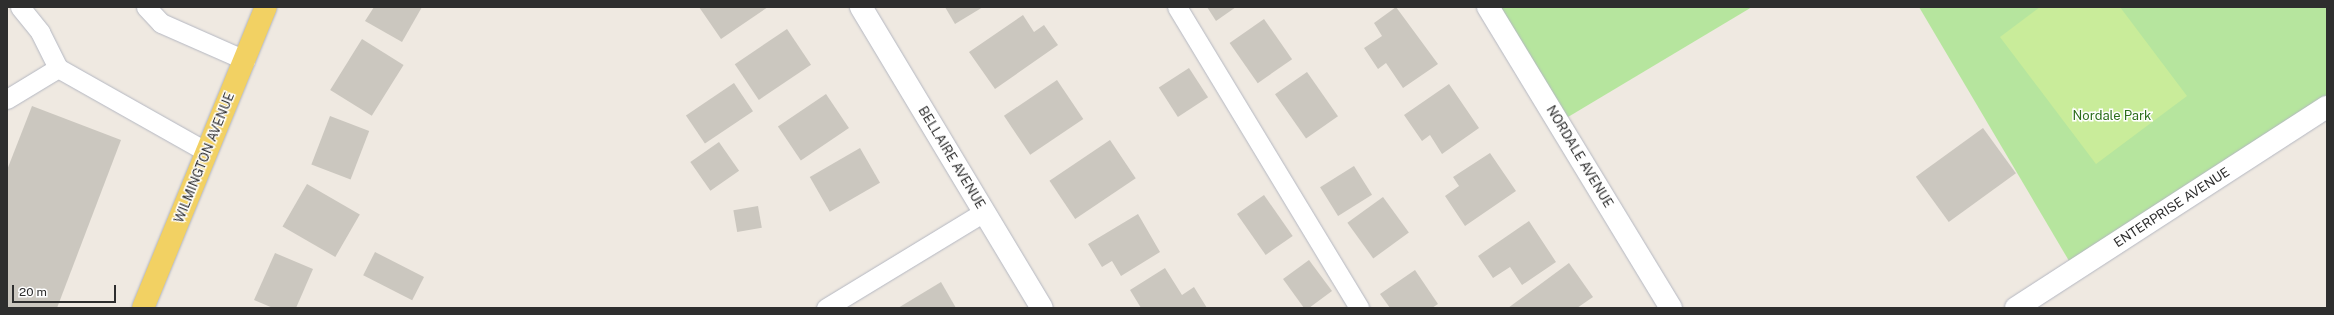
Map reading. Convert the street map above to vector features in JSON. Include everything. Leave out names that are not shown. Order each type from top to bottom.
[{"type":"main road","name":"WILMINGTON AVENUE","points":[[143,308],[266,7]]},
{"type":"street","name":"BELLAIRE AVENUE","points":[[860,7],[1042,308]]},
{"type":"street","name":"NORDALE AVENUE","points":[[1488,7],[1671,308]]},
{"type":"street","name":"ENTERPRISE AVENUE","points":[[2016,308],[2327,107]]},
{"type":"lane","points":[[20,7],[40,32],[58,68],[207,152]]},
{"type":"lane","points":[[146,7],[161,23],[245,60]]},
{"type":"lane","points":[[1177,7],[1359,308]]},
{"type":"lane","points":[[7,99],[58,68]]},
{"type":"lane","points":[[826,308],[984,212]]},
{"type":"green space","points":[[1488,7],[1752,7],[1558,123]]},
{"type":"green space","name":"Nordale Park","points":[[1919,7],[2327,7],[2327,107],[2075,271]]},
{"type":"green space","points":[[2040,7],[2120,7],[2187,96],[2096,164],[2000,37]]},
{"type":"building","points":[[374,7],[422,7],[402,42],[365,21]]},
{"type":"building","points":[[699,7],[768,7],[721,39]]},
{"type":"building","points":[[945,7],[983,7],[955,24]]},
{"type":"building","points":[[1207,7],[1236,7],[1216,21]]},
{"type":"building","points":[[1396,7],[1438,64],[1403,88],[1386,63],[1378,69],[1364,48],[1382,36],[1374,23]]},
{"type":"building","points":[[1023,15],[1034,32],[1044,25],[1058,45],[995,89],[969,52]]},
{"type":"building","points":[[1264,19],[1292,59],[1258,83],[1230,43]]},
{"type":"building","points":[[787,29],[811,65],[759,100],[735,64]]},
{"type":"building","points":[[362,39],[404,65],[372,116],[330,90]]},
{"type":"building","points":[[1189,68],[1208,97],[1178,117],[1159,88]]},
{"type":"building","points":[[1307,72],[1338,116],[1306,139],[1275,94]]},
{"type":"building","points":[[1057,80],[1083,119],[1030,155],[1004,116]]},
{"type":"building","points":[[734,83],[753,111],[705,144],[686,115]]},
{"type":"building","points":[[1449,84],[1479,128],[1442,154],[1430,135],[1422,141],[1404,115]]},
{"type":"building","points":[[826,94],[849,128],[801,160],[778,126]]},
{"type":"building","points":[[32,106],[121,140],[57,308],[7,308],[7,170]]},
{"type":"building","points":[[330,116],[369,131],[351,180],[311,165]]},
{"type":"building","points":[[1983,128],[2016,173],[1949,222],[1916,177]]},
{"type":"building","points":[[1110,140],[1136,178],[1075,219],[1049,181]]},
{"type":"building","points":[[719,142],[739,171],[710,191],[690,162]]},
{"type":"building","points":[[860,148],[880,183],[830,212],[810,177]]},
{"type":"building","points":[[1490,153],[1516,191],[1465,226],[1445,196],[1459,186],[1453,177]]},
{"type":"building","points":[[1354,166],[1372,195],[1338,216],[1320,187]]},
{"type":"building","points":[[307,184],[360,214],[335,257],[282,226]]},
{"type":"building","points":[[1264,195],[1293,236],[1266,255],[1237,214]]},
{"type":"building","points":[[1383,197],[1409,233],[1373,258],[1347,223]]},
{"type":"building","points":[[758,206],[762,228],[737,232],[733,210]]},
{"type":"building","points":[[1138,214],[1160,252],[1121,276],[1112,261],[1102,267],[1088,244]]},
{"type":"building","points":[[1529,221],[1556,262],[1522,285],[1510,267],[1493,278],[1478,256]]},
{"type":"building","points":[[375,252],[424,277],[412,300],[363,275]]},
{"type":"building","points":[[275,253],[313,269],[296,308],[273,308],[254,300]]},
{"type":"building","points":[[1309,260],[1332,291],[1309,308],[1304,308],[1283,279]]},
{"type":"building","points":[[1569,263],[1593,297],[1577,308],[1508,308]]},
{"type":"building","points":[[1165,268],[1182,295],[1194,287],[1207,308],[1141,308],[1130,290]]},
{"type":"building","points":[[1415,270],[1438,304],[1432,308],[1390,308],[1380,294]]},
{"type":"building","points":[[941,282],[956,308],[898,308]]}]
